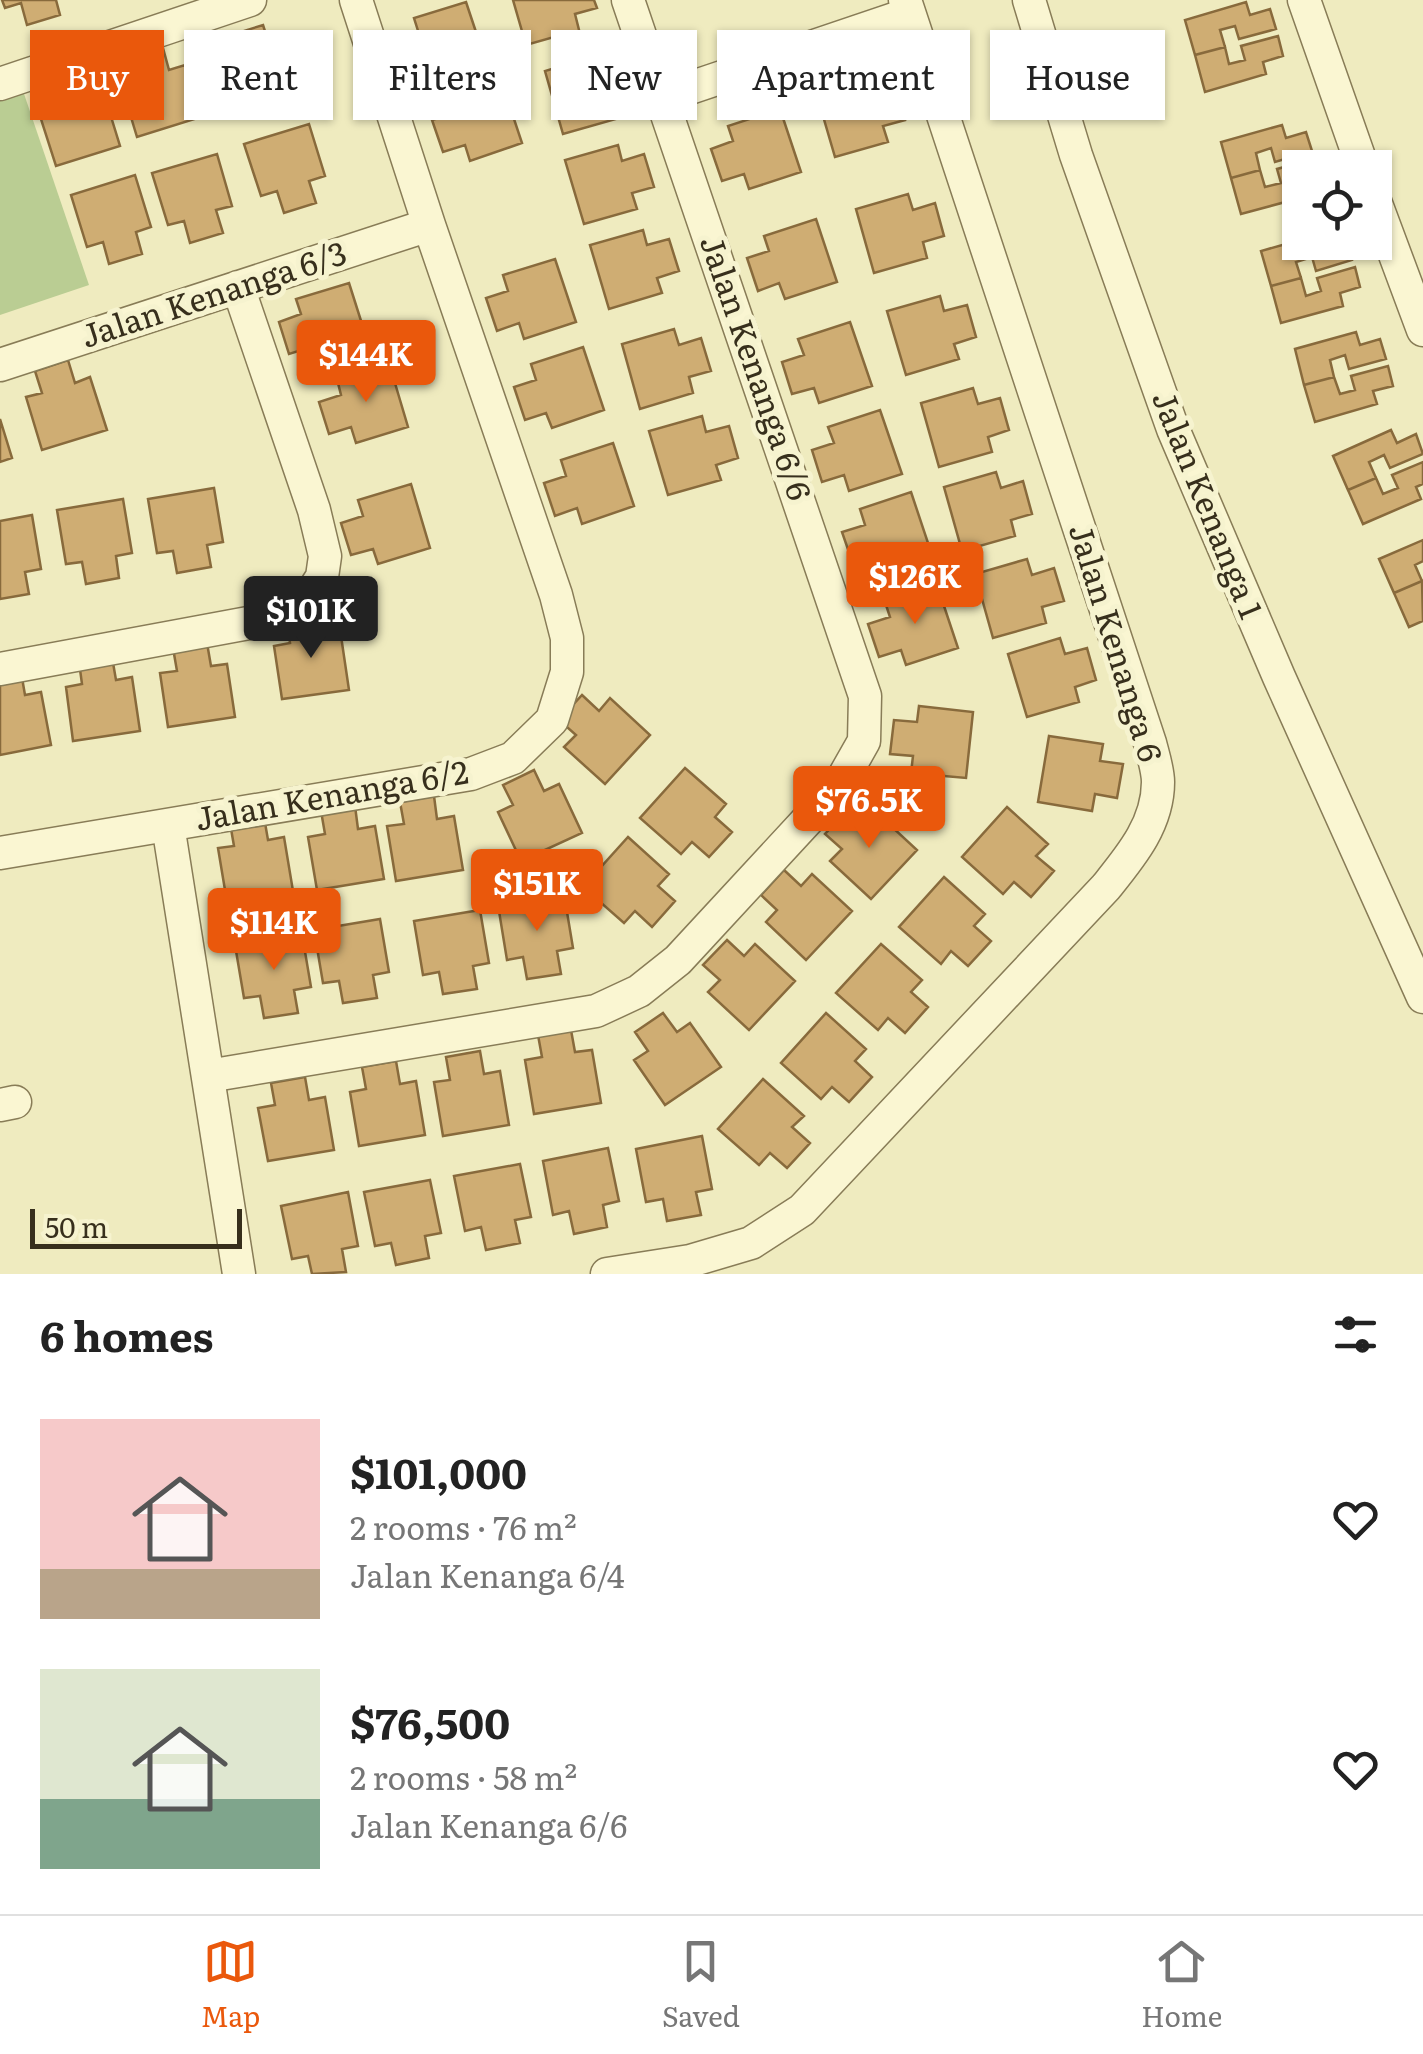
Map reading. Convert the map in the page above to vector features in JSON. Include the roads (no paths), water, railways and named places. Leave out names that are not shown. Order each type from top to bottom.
[{"type":"street","points":[[0,84],[250,0]]},
{"type":"street","name":"Jalan Kenanga 6/2","points":[[0,852],[471,774],[513,758],[552,720],[567,672],[567,638],[556,595],[356,0]]},
{"type":"street","name":"Jalan Kenanga 6/6","points":[[628,0],[639,30]]},
{"type":"street","name":"Jalan Kenanga 1","points":[[1028,0],[1076,155],[1173,429],[1279,677],[1420,980]]},
{"type":"street","points":[[1304,0],[1357,150]]},
{"type":"street","points":[[697,84],[907,7]]},
{"type":"street","name":"Jalan Kenanga 6","points":[[607,1274],[690,1261],[751,1242],[802,1210],[1106,887],[1150,825],[1158,782],[1150,743],[907,7]]},
{"type":"street","name":"Jalan Kenanga 6/6","points":[[208,1076],[596,1011],[639,991],[678,960],[838,787],[864,741],[866,696],[671,120]]},
{"type":"street","name":"Jalan Kenanga 6/3","points":[[0,365],[429,225]]},
{"type":"street","points":[[1392,247],[1423,330]]},
{"type":"street","points":[[0,669],[281,616],[308,598],[322,577],[324,556],[314,510],[238,287]]},
{"type":"street","points":[[168,825],[239,1274]]}]
